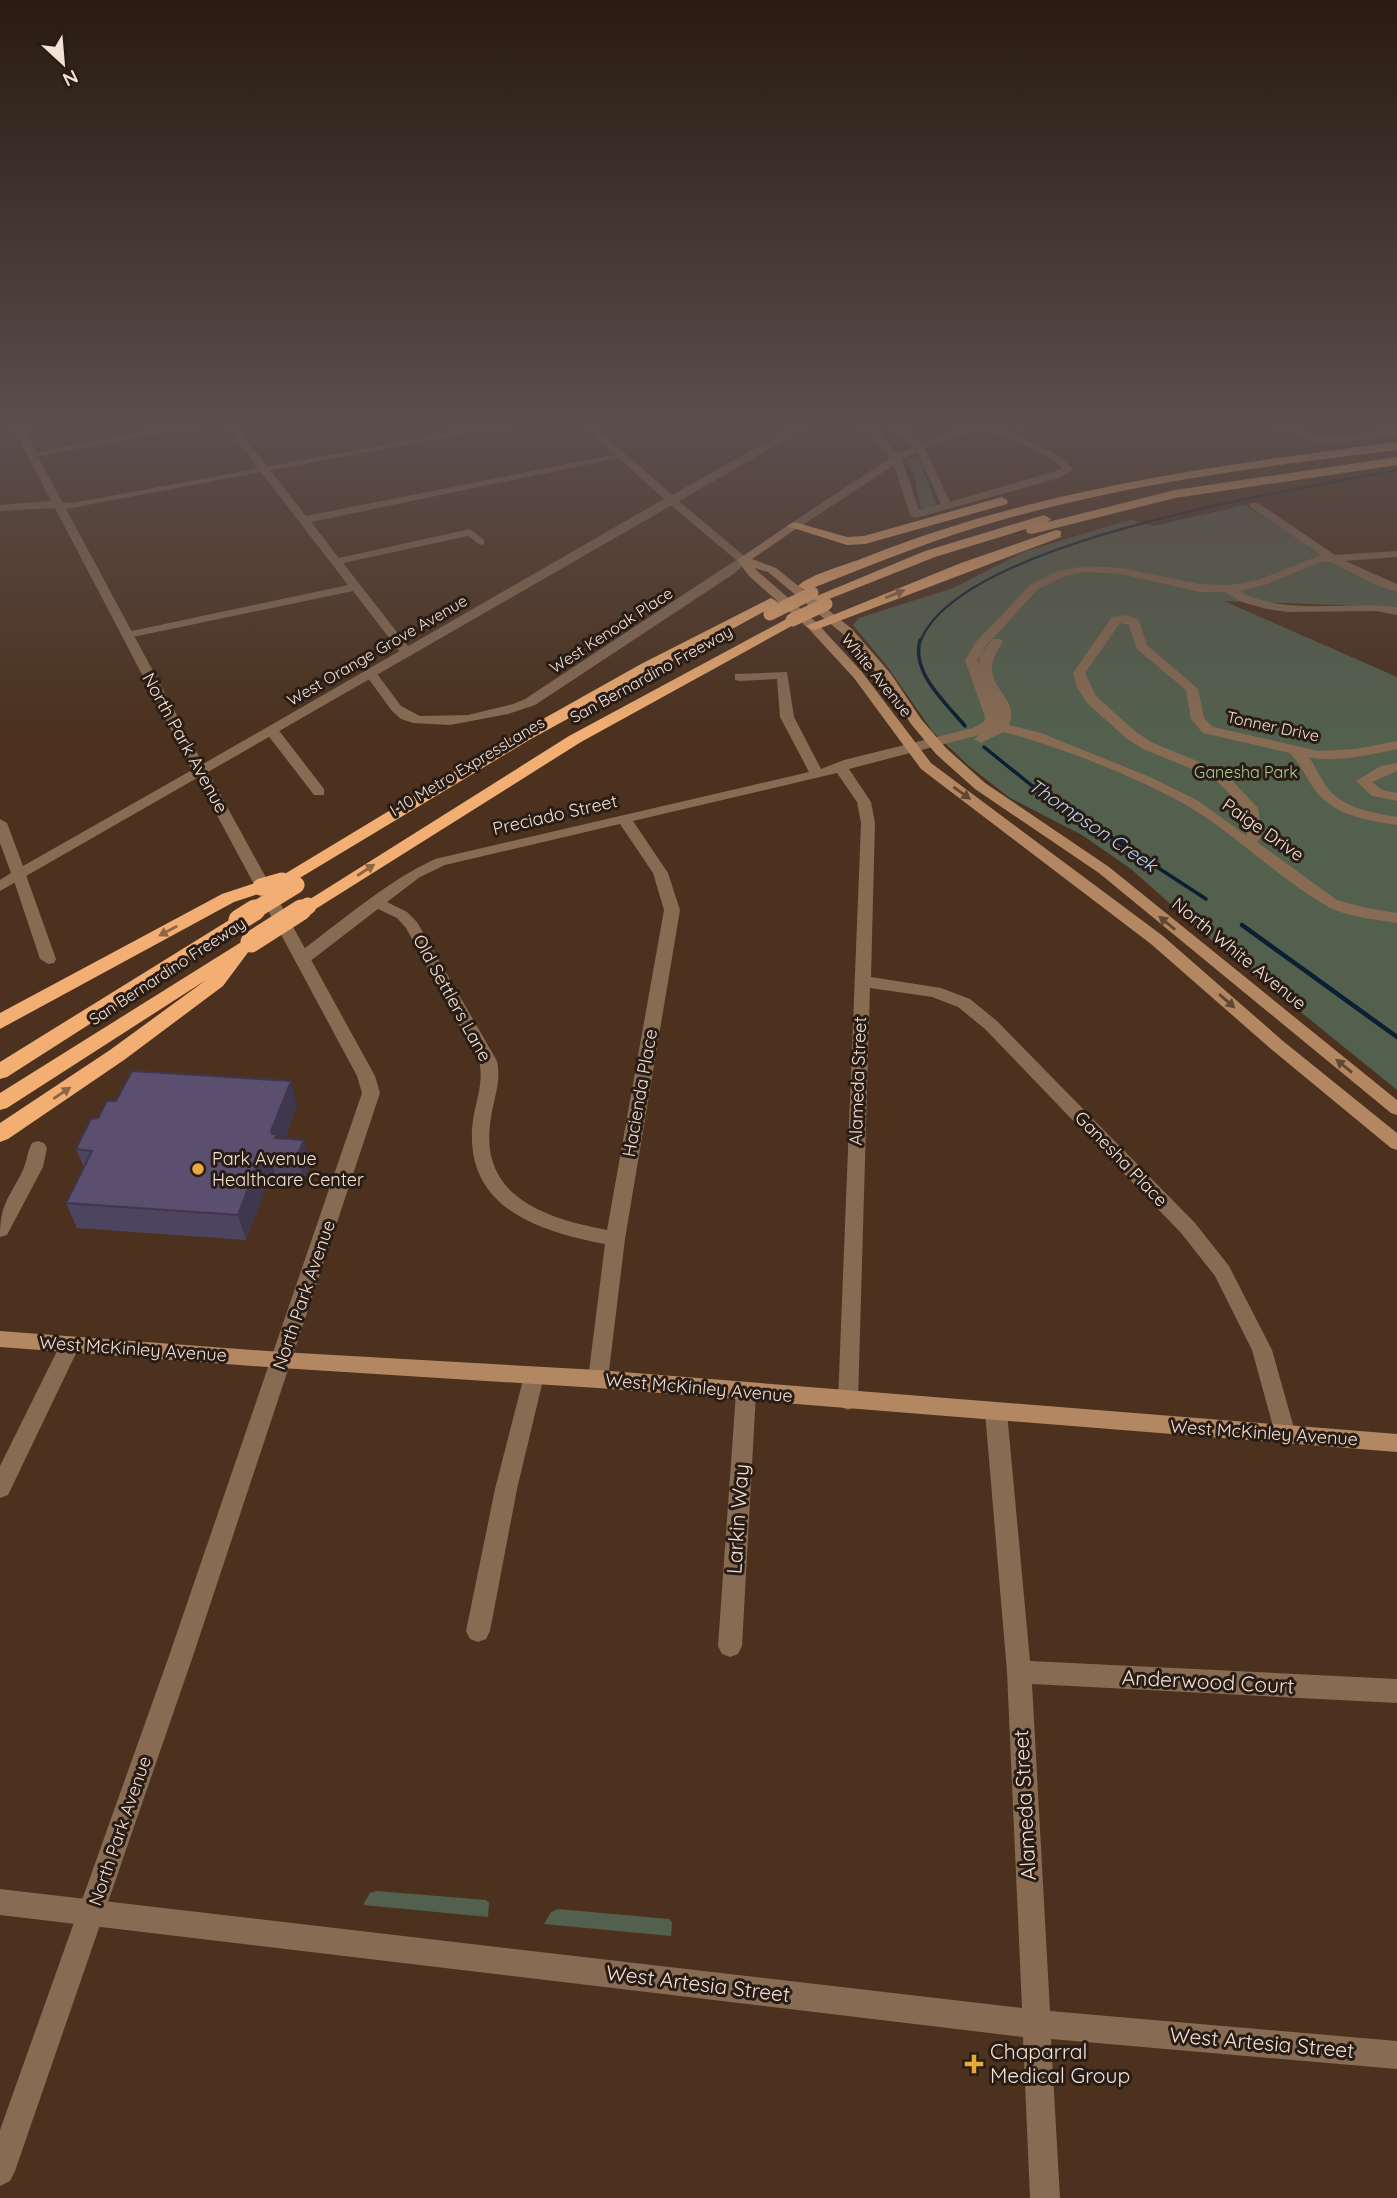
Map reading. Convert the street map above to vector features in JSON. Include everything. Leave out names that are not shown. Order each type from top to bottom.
[{"type":"highway","points":[[796,527],[847,541],[865,540],[911,527]]},
{"type":"highway","name":"San Bernardino Freeway","points":[[0,1103],[240,925],[295,889],[575,739],[780,612],[942,533],[964,527]]},
{"type":"highway","name":"I-10 Metro ExpressLanes","points":[[295,889],[514,751],[661,668],[816,595],[949,547],[1021,527]]},
{"type":"highway","name":"San Bernardino Freeway","points":[[816,595],[1044,527]]},
{"type":"highway","points":[[813,626],[966,566],[1080,527]]},
{"type":"highway","name":"San Bernardino Freeway","points":[[0,1056],[240,925],[295,889]]},
{"type":"highway","points":[[0,1022],[240,925]]},
{"type":"highway","points":[[0,1072],[240,925]]},
{"type":"highway","points":[[0,1087],[240,925]]},
{"type":"highway","points":[[0,1135],[117,1055],[216,982],[240,925]]},
{"type":"main road","points":[[743,560],[793,527]]},
{"type":"main road","name":"North White Avenue","points":[[743,560],[772,570],[848,632],[887,677],[916,721],[937,746],[980,786],[1104,870],[1397,1109]]},
{"type":"main road","name":"White Avenue","points":[[743,560],[752,574],[813,626],[858,675],[915,751]]},
{"type":"main road","points":[[915,751],[926,766],[1157,940],[1277,1045],[1397,1143]]},
{"type":"main road","name":"West McKinley Avenue","points":[[0,1339],[598,1380],[1397,1443]]},
{"type":"street","name":"North Park Avenue","points":[[0,2171],[92,1912],[370,1093],[366,1076],[69,527]]},
{"type":"street","points":[[309,527],[407,653]]},
{"type":"street","name":"West Orange Grove Avenue","points":[[0,886],[625,527]]},
{"type":"street","points":[[703,527],[743,560]]},
{"type":"street","points":[[1287,527],[1366,576],[1397,588]]},
{"type":"street","points":[[334,562],[470,532],[480,542]]},
{"type":"street","points":[[979,740],[996,725],[1003,705],[988,679],[984,662],[998,641],[1048,586],[1064,579],[1102,574],[1200,591],[1236,591],[1275,587],[1334,558],[1397,554]]},
{"type":"street","name":"West Kenoak Place","points":[[371,674],[403,715],[414,719],[469,718],[515,708],[530,702],[743,560]]},
{"type":"street","points":[[127,636],[354,587]]},
{"type":"street","points":[[1236,591],[1269,607],[1372,607],[1397,611]]},
{"type":"street","name":"Tonner Drive","points":[[1248,843],[1255,836],[1251,808],[1219,775],[1148,746],[1131,736],[1091,699],[1079,673],[1116,620],[1132,621],[1141,646],[1192,689],[1202,726],[1218,733],[1254,738],[1319,755],[1344,754],[1397,745]]},
{"type":"street","points":[[739,677],[776,674],[782,676],[787,717],[817,774]]},
{"type":"street","points":[[937,746],[996,725]]},
{"type":"street","name":"Paige Drive","points":[[996,725],[1046,740],[1145,780],[1192,803],[1332,903],[1364,914],[1397,918]]},
{"type":"street","points":[[272,731],[319,792]]},
{"type":"street","points":[[937,746],[979,740],[1046,740]]},
{"type":"street","name":"Preciado Street","points":[[303,958],[375,902],[415,874],[440,862],[841,768],[852,768],[937,746]]},
{"type":"street","points":[[1296,751],[1309,764],[1318,785],[1330,800],[1374,818],[1397,821]]},
{"type":"street","points":[[1397,767],[1386,769],[1363,781],[1377,793],[1397,797]]},
{"type":"street","name":"Alameda Street","points":[[841,768],[864,802],[868,822],[848,1401]]},
{"type":"street","points":[[1375,776],[1397,786]]},
{"type":"street","name":"Hacienda Place","points":[[598,1380],[615,1239],[672,910],[670,892],[663,874],[624,819]]},
{"type":"street","points":[[0,822],[48,959]]},
{"type":"street","name":"Old Settlers Lane","points":[[375,902],[402,915],[412,925],[488,1060],[492,1073],[481,1124],[481,1149],[487,1169],[506,1200],[520,1211],[558,1227],[615,1239]]},
{"type":"street","name":"Ganesha Place","points":[[861,981],[935,992],[964,1003],[991,1025],[1188,1228],[1222,1271],[1262,1350],[1285,1434]]},
{"type":"street","points":[[0,1230],[34,1167],[38,1148]]},
{"type":"street","points":[[0,1488],[70,1345]]},
{"type":"street","points":[[478,1631],[506,1489],[534,1376]]},
{"type":"street","name":"Larkin Way","points":[[730,1646],[746,1393]]},
{"type":"street","name":"Alameda Street","points":[[996,1412],[1019,1672],[1045,2198]]},
{"type":"street","name":"Anderwood Court","points":[[1019,1672],[1397,1691]]},
{"type":"street","name":"West Artesia Street","points":[[0,1902],[1035,2024],[1397,2055]]},
{"type":"green space","name":"Ganesha Park","points":[[1107,527],[1279,527],[1343,567],[1397,591],[1397,607],[1224,601],[1397,677],[1397,1090],[1202,932],[1131,869],[1082,835],[1010,798],[969,766],[933,732],[887,666],[853,625],[859,618],[953,588],[1026,551]]},
{"type":"green space","points":[[377,1891],[486,1900],[489,1903],[488,1917],[363,1905],[370,1893]]},
{"type":"green space","points":[[558,1909],[669,1919],[672,1922],[671,1936],[544,1924],[551,1912]]},
{"type":"building","name":"Park Avenue Healthcare Center","points":[[132,1071],[291,1081],[271,1131],[272,1134],[277,1134],[275,1138],[304,1140],[297,1156],[269,1154],[259,1160],[238,1215],[66,1203],[92,1151],[76,1149],[91,1119],[98,1118],[107,1101],[116,1101]]},
{"type":"waterway","name":"Thompson Creek","points":[[920,642],[948,606],[997,575],[1061,548],[1130,527]]},
{"type":"waterway","name":"Thompson Creek","points":[[920,640],[919,652],[925,676],[965,726]]},
{"type":"waterway","name":"Thompson Creek","points":[[984,747],[1031,785],[1206,899]]},
{"type":"waterway","name":"Thompson Creek","points":[[1242,925],[1397,1037]]},
{"type":"place","name":"Park Avenue Healthcare Center","points":[[198,1169]]},
{"type":"place","name":"Chaparral Medical Group","points":[[974,2064]]}]
